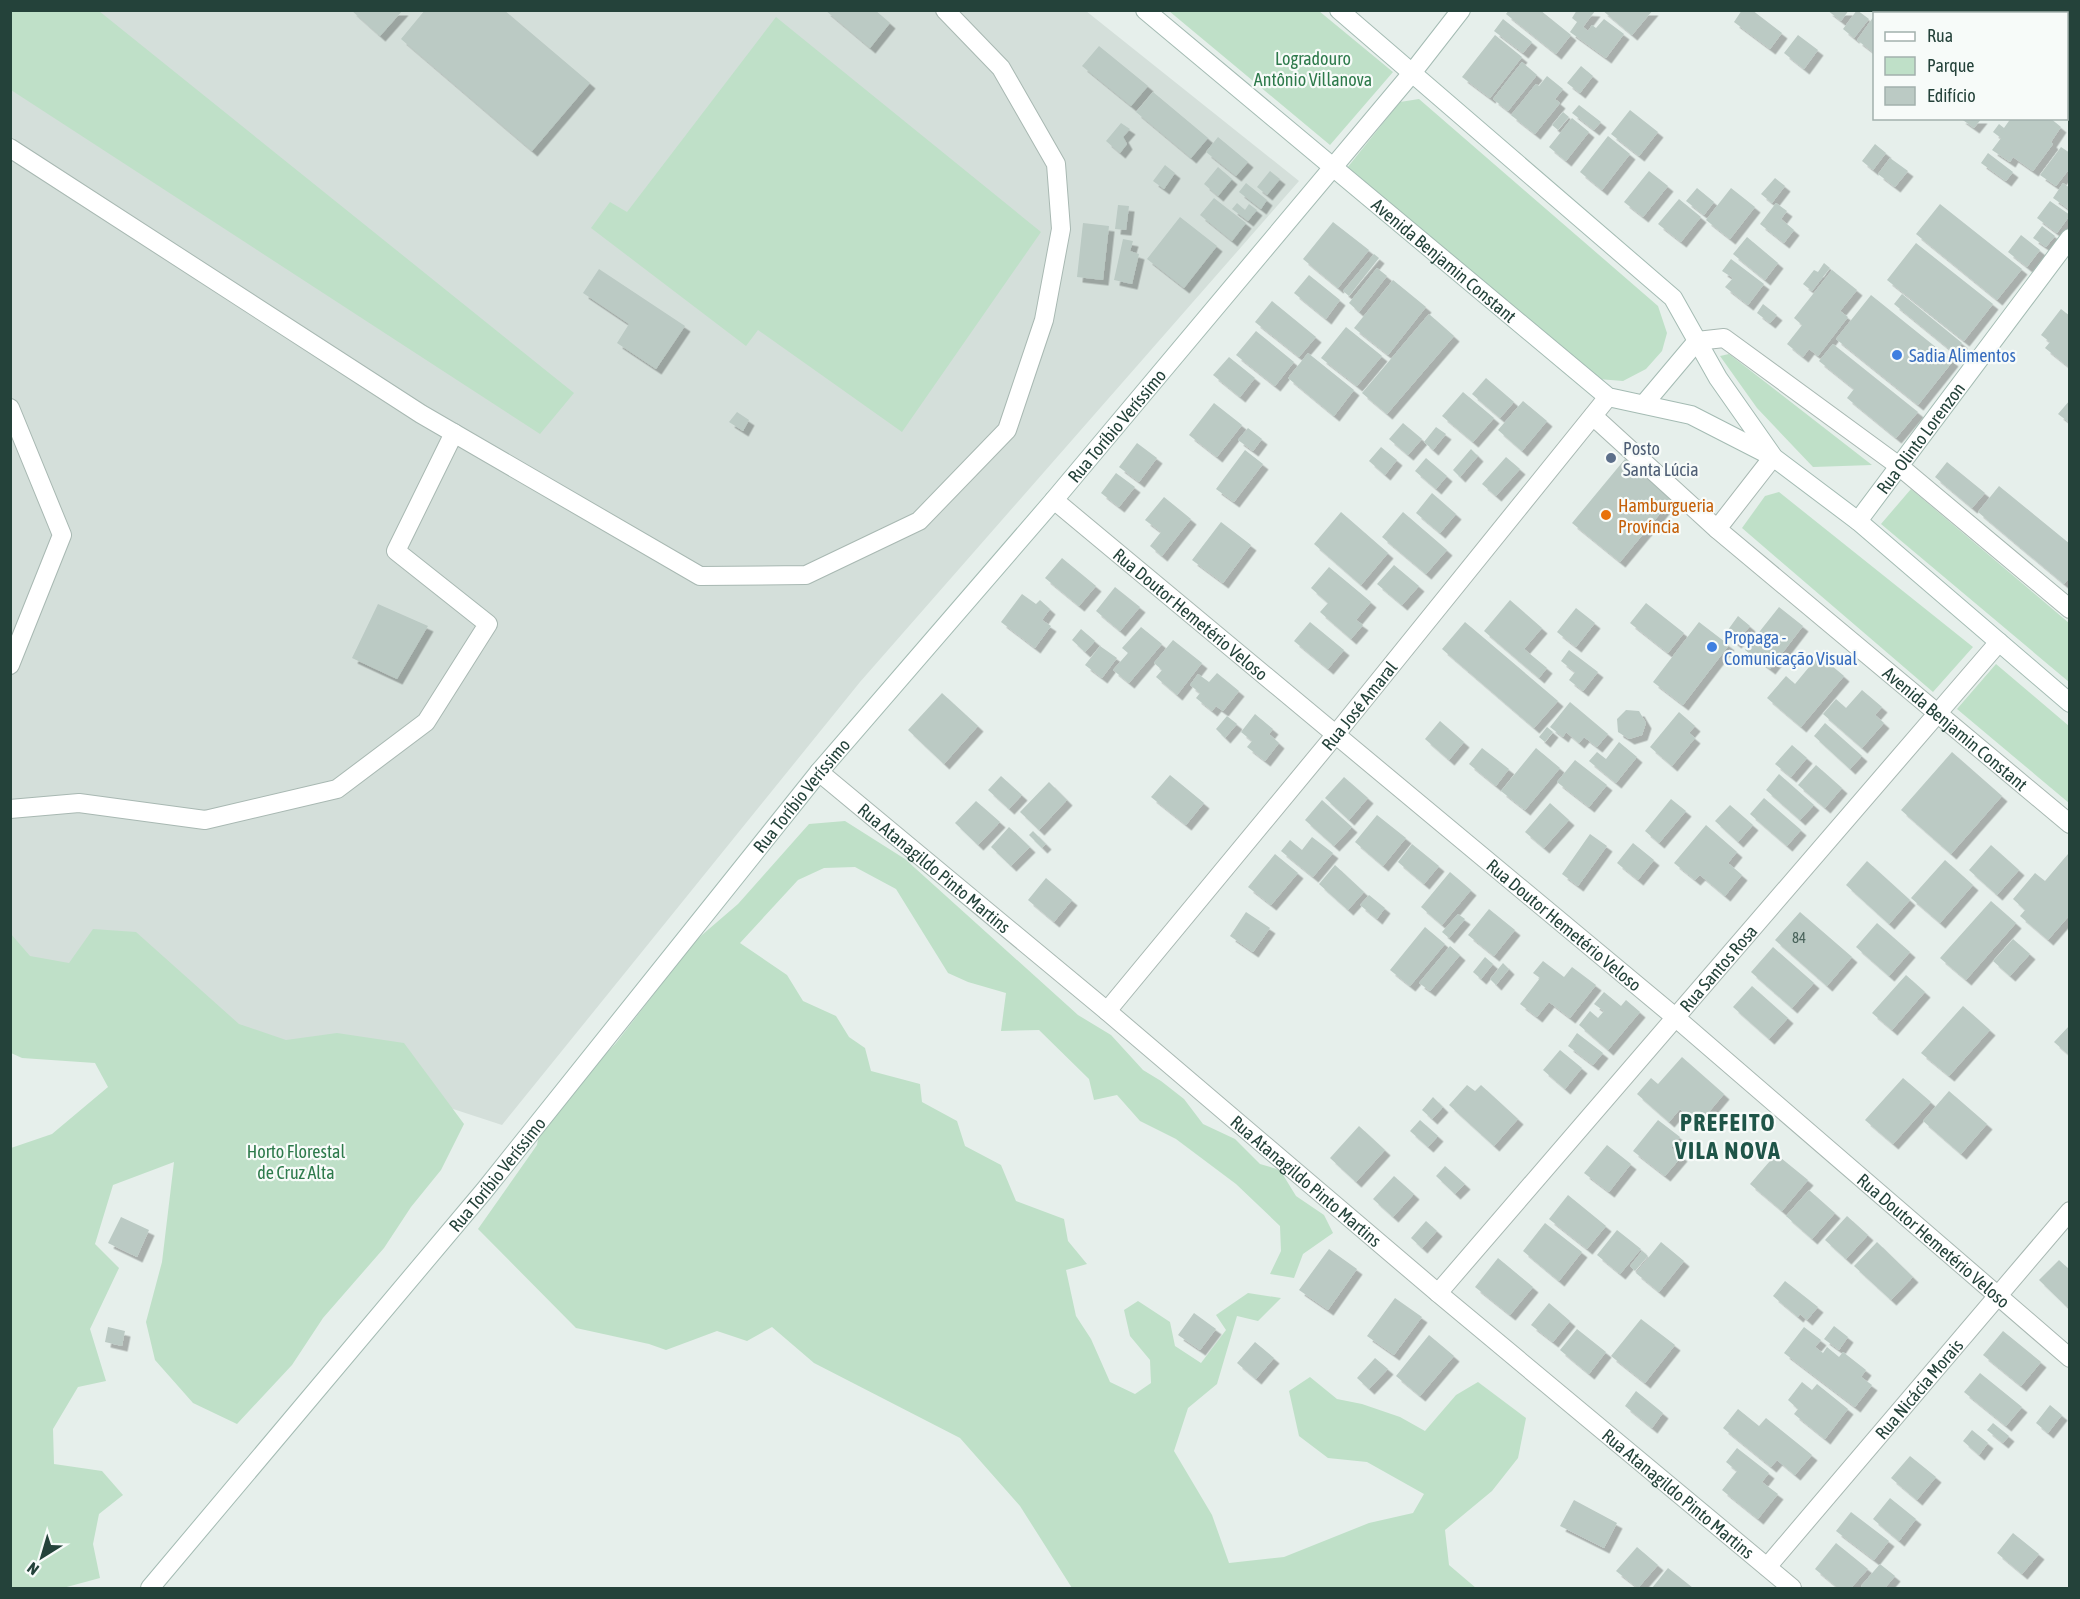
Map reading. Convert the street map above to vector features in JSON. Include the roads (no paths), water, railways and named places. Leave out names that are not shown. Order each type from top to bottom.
[{"type":"street","points":[[10,148],[454,433],[699,576],[806,575],[919,521],[1007,430],[1044,320],[1061,229],[1056,164],[1001,68],[945,10]]},
{"type":"street","name":"Avenida Benjamin Constant","points":[[1145,10],[1608,397],[1691,415],[1773,457],[1858,521],[2070,703]]},
{"type":"street","name":"Avenida Benjamin Constant","points":[[1340,10],[1673,298],[1718,378],[1773,457]]},
{"type":"street","name":"Rua Toríbio Veríssimo","points":[[150,1588],[484,1191],[819,772],[1054,500],[1413,73],[1461,10]]},
{"type":"street","name":"Rua Olinto Lorenzon","points":[[1858,521],[2070,238]]},
{"type":"street","points":[[1644,404],[1697,341],[1724,338],[1899,465],[2070,609]]},
{"type":"street","name":"Rua José Amaral","points":[[1107,1011],[1336,734],[1608,397]]},
{"type":"street","points":[[10,408],[62,535],[10,665]]},
{"type":"street","name":"Avenida Benjamin Constant","points":[[1593,416],[1717,529],[2070,824]]},
{"type":"street","points":[[10,809],[79,802],[205,820],[337,789],[426,722],[488,624],[396,551],[454,433]]},
{"type":"street","points":[[1717,529],[1773,457]]},
{"type":"street","name":"Rua Doutor Hemetério Veloso","points":[[1054,500],[1675,1017],[2070,1358]]},
{"type":"street","name":"Rua Santos Rosa","points":[[1438,1293],[1999,642]]},
{"type":"street","name":"Rua Atanagildo Pinto Martins","points":[[819,772],[1107,1011],[1438,1293],[1792,1588]]},
{"type":"street","name":"Rua Nicácia Morais","points":[[1767,1567],[2070,1211]]},
{"type":"place","name":"Sadia Alimentos","points":[[1897,355]]},
{"type":"place","name":"Posto Santa Lúcia","points":[[1611,458]]},
{"type":"place","name":"Hamburgueria Província","points":[[1606,515]]},
{"type":"place","name":"Propaga - Comunicação Visual","points":[[1712,647]]},
{"type":"district","name":"PREFEITO VILA NOVA","points":[[1728,1136]]},
{"type":"park label","name":"Logradouro Antônio Villanova","points":[[1313,68]]},
{"type":"park label","name":"Horto Florestal de Cruz Alta","points":[[296,1161]]}]
